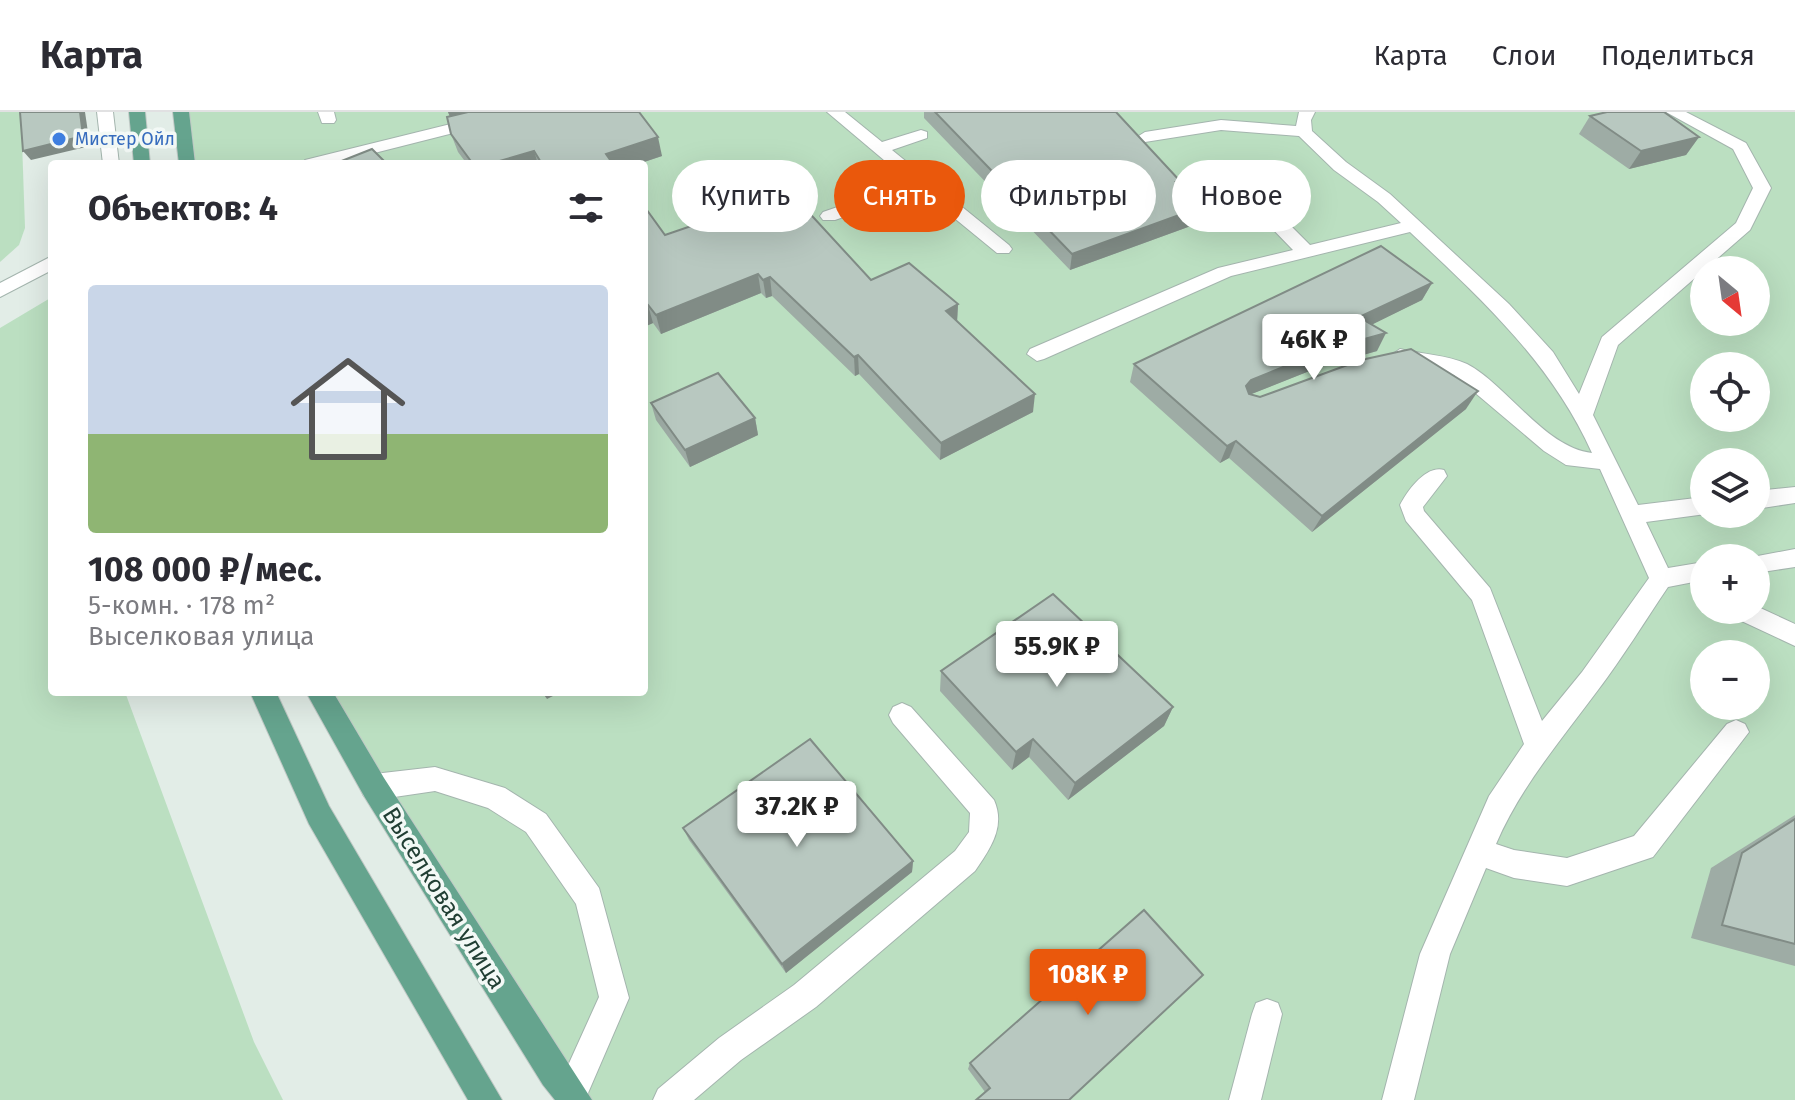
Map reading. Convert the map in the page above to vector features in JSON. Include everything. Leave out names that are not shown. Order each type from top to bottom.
[{"type":"main road","points":[[137,112],[142,160]]},
{"type":"main road","points":[[181,112],[187,160]]},
{"type":"main road","points":[[265,696],[319,815],[486,1100]]},
{"type":"main road","name":"Выселковая улица","points":[[321,696],[374,787],[554,1074],[574,1096]]},
{"type":"lane","points":[[105,112],[111,160]]},
{"type":"lane","points":[[835,112],[896,160]]},
{"type":"lane","points":[[1582,415],[1609,342],[1744,226],[1762,188],[1740,146],[1674,112]]},
{"type":"lane","points":[[1145,137],[1221,125],[1305,122],[1520,328],[1546,357],[1582,415],[1632,515],[1669,577],[1690,585]]},
{"type":"lane","points":[[327,160],[475,123]]},
{"type":"lane","points":[[882,148],[921,135]]},
{"type":"lane","points":[[829,216],[834,214]]},
{"type":"lane","points":[[965,218],[1003,249]]},
{"type":"lane","points":[[1037,354],[1225,272],[1304,250],[1412,226]]},
{"type":"lane","points":[[1286,232],[1304,250]]},
{"type":"lane","points":[[0,291],[48,264]]},
{"type":"lane","points":[[1381,358],[1396,355],[1460,369],[1552,445],[1574,459],[1608,462]]},
{"type":"lane","points":[[1436,476],[1411,505],[1414,515],[1482,595],[1538,746]]},
{"type":"lane","points":[[1770,498],[1795,495]]},
{"type":"lane","points":[[1632,515],[1690,508]]},
{"type":"lane","points":[[1770,562],[1795,558]]},
{"type":"lane","points":[[1398,1100],[1435,954],[1499,805],[1538,746],[1669,577],[1690,573]]},
{"type":"lane","points":[[1770,624],[1795,636]]},
{"type":"lane","points":[[669,1100],[730,1049],[805,996],[954,871],[983,836],[984,809],[902,715]]},
{"type":"lane","points":[[1480,852],[1514,864],[1567,872],[1643,847],[1736,732]]},
{"type":"lane","points":[[374,787],[435,779],[495,797],[536,823],[589,898],[614,998],[574,1096]]},
{"type":"lane","points":[[1245,1100],[1267,1014]]},
{"type":"green space","points":[[0,112],[21,112],[25,228],[19,245],[0,262]]},
{"type":"green space","points":[[187,112],[1795,112],[1795,1100],[579,1100],[331,696],[648,696],[648,160],[193,160]]},
{"type":"green space","points":[[48,299],[48,696],[126,696],[254,1042],[283,1100],[0,1100],[0,328]]},
{"type":"building","name":"Мистер Ойл","points":[[20,112],[80,112],[83,136],[23,151]]},
{"type":"building","points":[[468,112],[639,112],[658,137],[606,154],[610,160],[540,160],[534,151],[503,160],[470,160],[451,134],[447,117]]},
{"type":"building","points":[[935,112],[1116,112],[1172,172],[1172,218],[1156,223],[1156,160],[981,160]]},
{"type":"building","points":[[1607,112],[1664,112],[1699,137],[1641,151],[1590,116]]},
{"type":"building","points":[[372,149],[383,160],[344,160]]},
{"type":"building","points":[[648,212],[665,235],[674,232],[818,232],[818,222],[871,280],[909,263],[958,304],[946,311],[1035,394],[941,443],[858,355],[854,357],[770,277],[763,280],[758,274],[656,315],[648,305]]},
{"type":"building","points":[[1051,232],[1132,232],[1072,254]]},
{"type":"building","points":[[1381,246],[1432,283],[1359,317],[1386,333],[1325,350],[1251,380],[1246,386],[1249,394],[1260,397],[1361,360],[1411,349],[1478,391],[1322,516],[1236,441],[1227,446],[1134,364]]},
{"type":"building","points":[[718,373],[755,418],[685,450],[651,403]]},
{"type":"building","points":[[1053,594],[1173,707],[1075,783],[1033,739],[1016,752],[941,671]]},
{"type":"building","points":[[810,739],[913,861],[782,964],[683,828]]},
{"type":"building","points":[[1795,819],[1795,944],[1722,925],[1742,853]]},
{"type":"building","points":[[1144,910],[1203,975],[1069,1100],[976,1100],[990,1088],[970,1063]]},
{"type":"place","name":"Мистер Ойл","points":[[59,139]]}]
